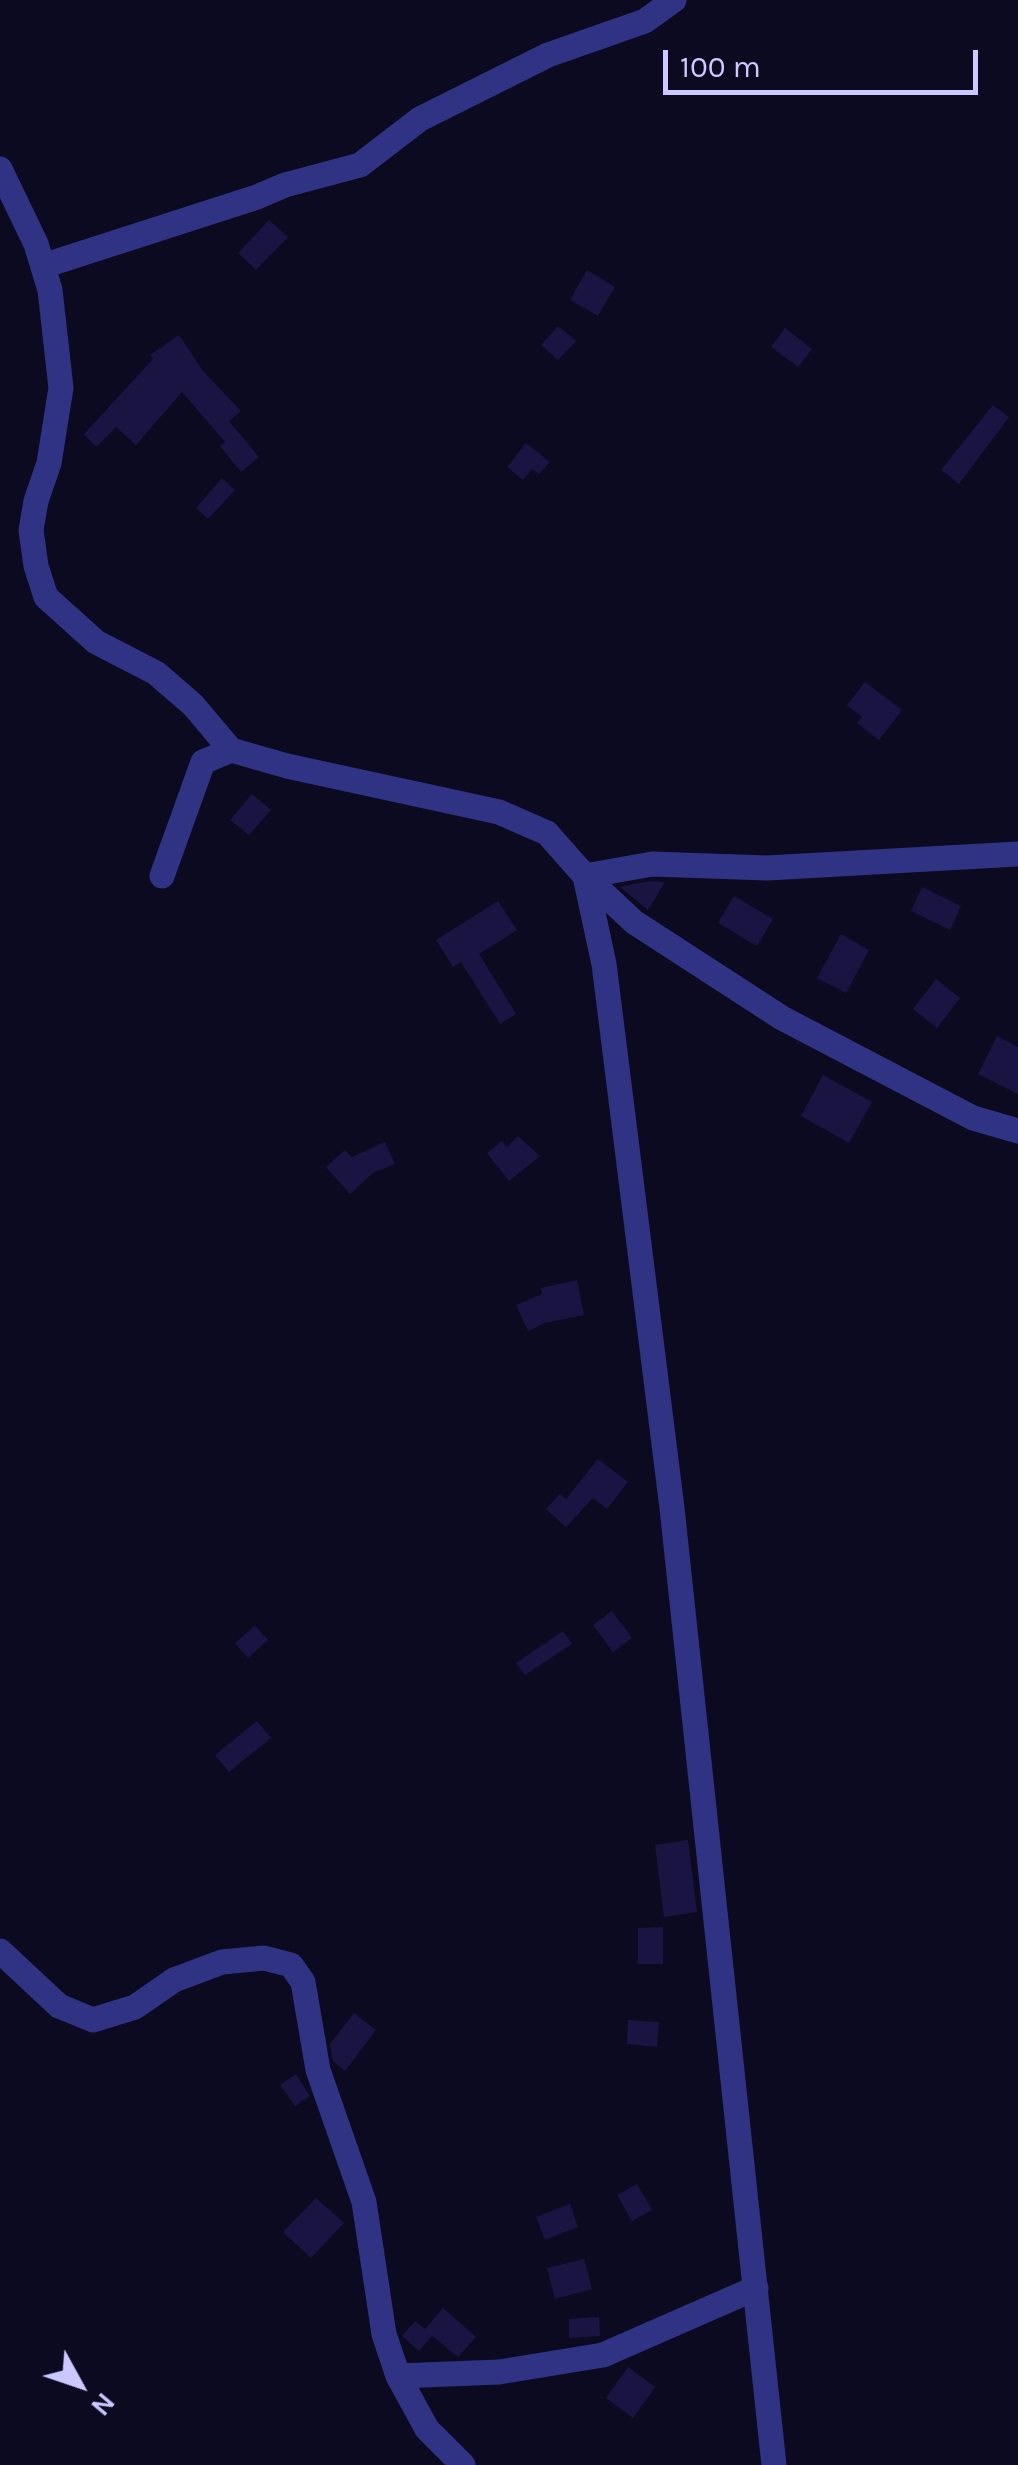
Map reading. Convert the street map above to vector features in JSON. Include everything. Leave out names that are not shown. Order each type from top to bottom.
[{"type":"street","points":[[43,266],[258,198],[285,185],[360,165],[420,119],[548,55],[644,21],[674,0]]},
{"type":"street","points":[[0,168],[50,290],[61,388],[49,463],[31,530],[46,597],[96,642],[156,673],[193,705],[231,750],[498,812],[547,833],[584,876],[634,922],[782,1018],[973,1118],[1018,1131]]},
{"type":"street","points":[[162,876],[203,762],[231,750]]},
{"type":"street","points":[[584,876],[652,864],[766,868],[1018,854]]},
{"type":"street","points":[[584,876],[604,964],[670,1488],[774,2465]]},
{"type":"street","points":[[0,1951],[60,2006],[93,2020],[134,2007],[174,1980],[222,1962],[264,1958],[291,1964],[303,1982],[318,2070],[364,2202],[384,2334],[398,2376],[427,2429],[463,2465]]},
{"type":"street","points":[[398,2376],[499,2372],[603,2355],[756,2288]]},
{"type":"building","points":[[269,220],[288,237],[256,270],[238,253]]},
{"type":"building","points":[[587,270],[615,287],[598,316],[570,300]]},
{"type":"building","points":[[558,326],[576,341],[558,360],[541,345]]},
{"type":"building","points":[[785,328],[812,349],[798,367],[771,347]]},
{"type":"building","points":[[179,335],[203,371],[241,411],[229,421],[259,457],[241,472],[220,446],[225,442],[182,392],[136,445],[116,427],[96,447],[84,434],[153,359],[150,355]]},
{"type":"building","points":[[993,405],[1009,417],[959,484],[941,470]]},
{"type":"building","points":[[526,443],[550,462],[539,474],[532,469],[523,480],[507,467]]},
{"type":"building","points":[[222,478],[235,490],[208,519],[196,508]]},
{"type":"building","points":[[865,682],[902,710],[879,740],[857,723],[862,717],[847,705]]},
{"type":"building","points":[[252,794],[271,810],[249,835],[230,820]]},
{"type":"building","points":[[665,882],[648,910],[620,887]]},
{"type":"building","points":[[922,887],[961,906],[950,930],[911,911]]},
{"type":"building","points":[[734,896],[773,919],[757,946],[718,923]]},
{"type":"building","points":[[498,901],[517,930],[479,954],[516,1014],[500,1024],[461,962],[453,967],[436,940]]},
{"type":"building","points":[[841,934],[869,950],[846,993],[817,978]]},
{"type":"building","points":[[936,979],[960,998],[937,1028],[913,1009]]},
{"type":"building","points":[[997,1036],[1018,1047],[1018,1094],[978,1074]]},
{"type":"building","points":[[823,1075],[872,1102],[849,1143],[801,1116]]},
{"type":"building","points":[[518,1136],[540,1156],[509,1181],[487,1153],[502,1141],[507,1147]]},
{"type":"building","points":[[385,1142],[395,1164],[373,1173],[350,1194],[326,1167],[345,1150],[352,1157]]},
{"type":"building","points":[[577,1280],[584,1315],[545,1323],[528,1331],[516,1305],[542,1294],[541,1288]]},
{"type":"building","points":[[598,1459],[628,1482],[607,1509],[593,1498],[566,1527],[546,1509],[560,1494],[566,1499]]},
{"type":"building","points":[[612,1611],[632,1638],[613,1652],[593,1625]]},
{"type":"building","points":[[255,1626],[268,1640],[248,1658],[235,1643]]},
{"type":"building","points":[[563,1631],[572,1644],[525,1675],[516,1663]]},
{"type":"building","points":[[257,1721],[271,1738],[229,1772],[215,1755]]},
{"type":"building","points":[[688,1840],[697,1912],[664,1917],[655,1845]]},
{"type":"building","points":[[663,1927],[663,1964],[638,1964],[638,1928]]},
{"type":"building","points":[[354,2013],[376,2030],[345,2071],[333,2061],[330,2044]]},
{"type":"building","points":[[628,2020],[659,2022],[657,2047],[627,2044]]},
{"type":"building","points":[[296,2074],[310,2096],[295,2106],[280,2085]]},
{"type":"building","points":[[637,2184],[652,2210],[632,2221],[617,2195]]},
{"type":"building","points":[[316,2198],[344,2223],[311,2258],[283,2232]]},
{"type":"building","points":[[570,2204],[578,2227],[545,2240],[536,2217]]},
{"type":"building","points":[[584,2259],[592,2289],[555,2299],[547,2268]]},
{"type":"building","points":[[443,2308],[476,2337],[458,2357],[432,2336],[419,2351],[402,2336],[415,2321],[425,2329]]},
{"type":"building","points":[[599,2317],[600,2336],[569,2338],[569,2319]]},
{"type":"building","points":[[628,2367],[655,2387],[633,2418],[606,2398]]}]
